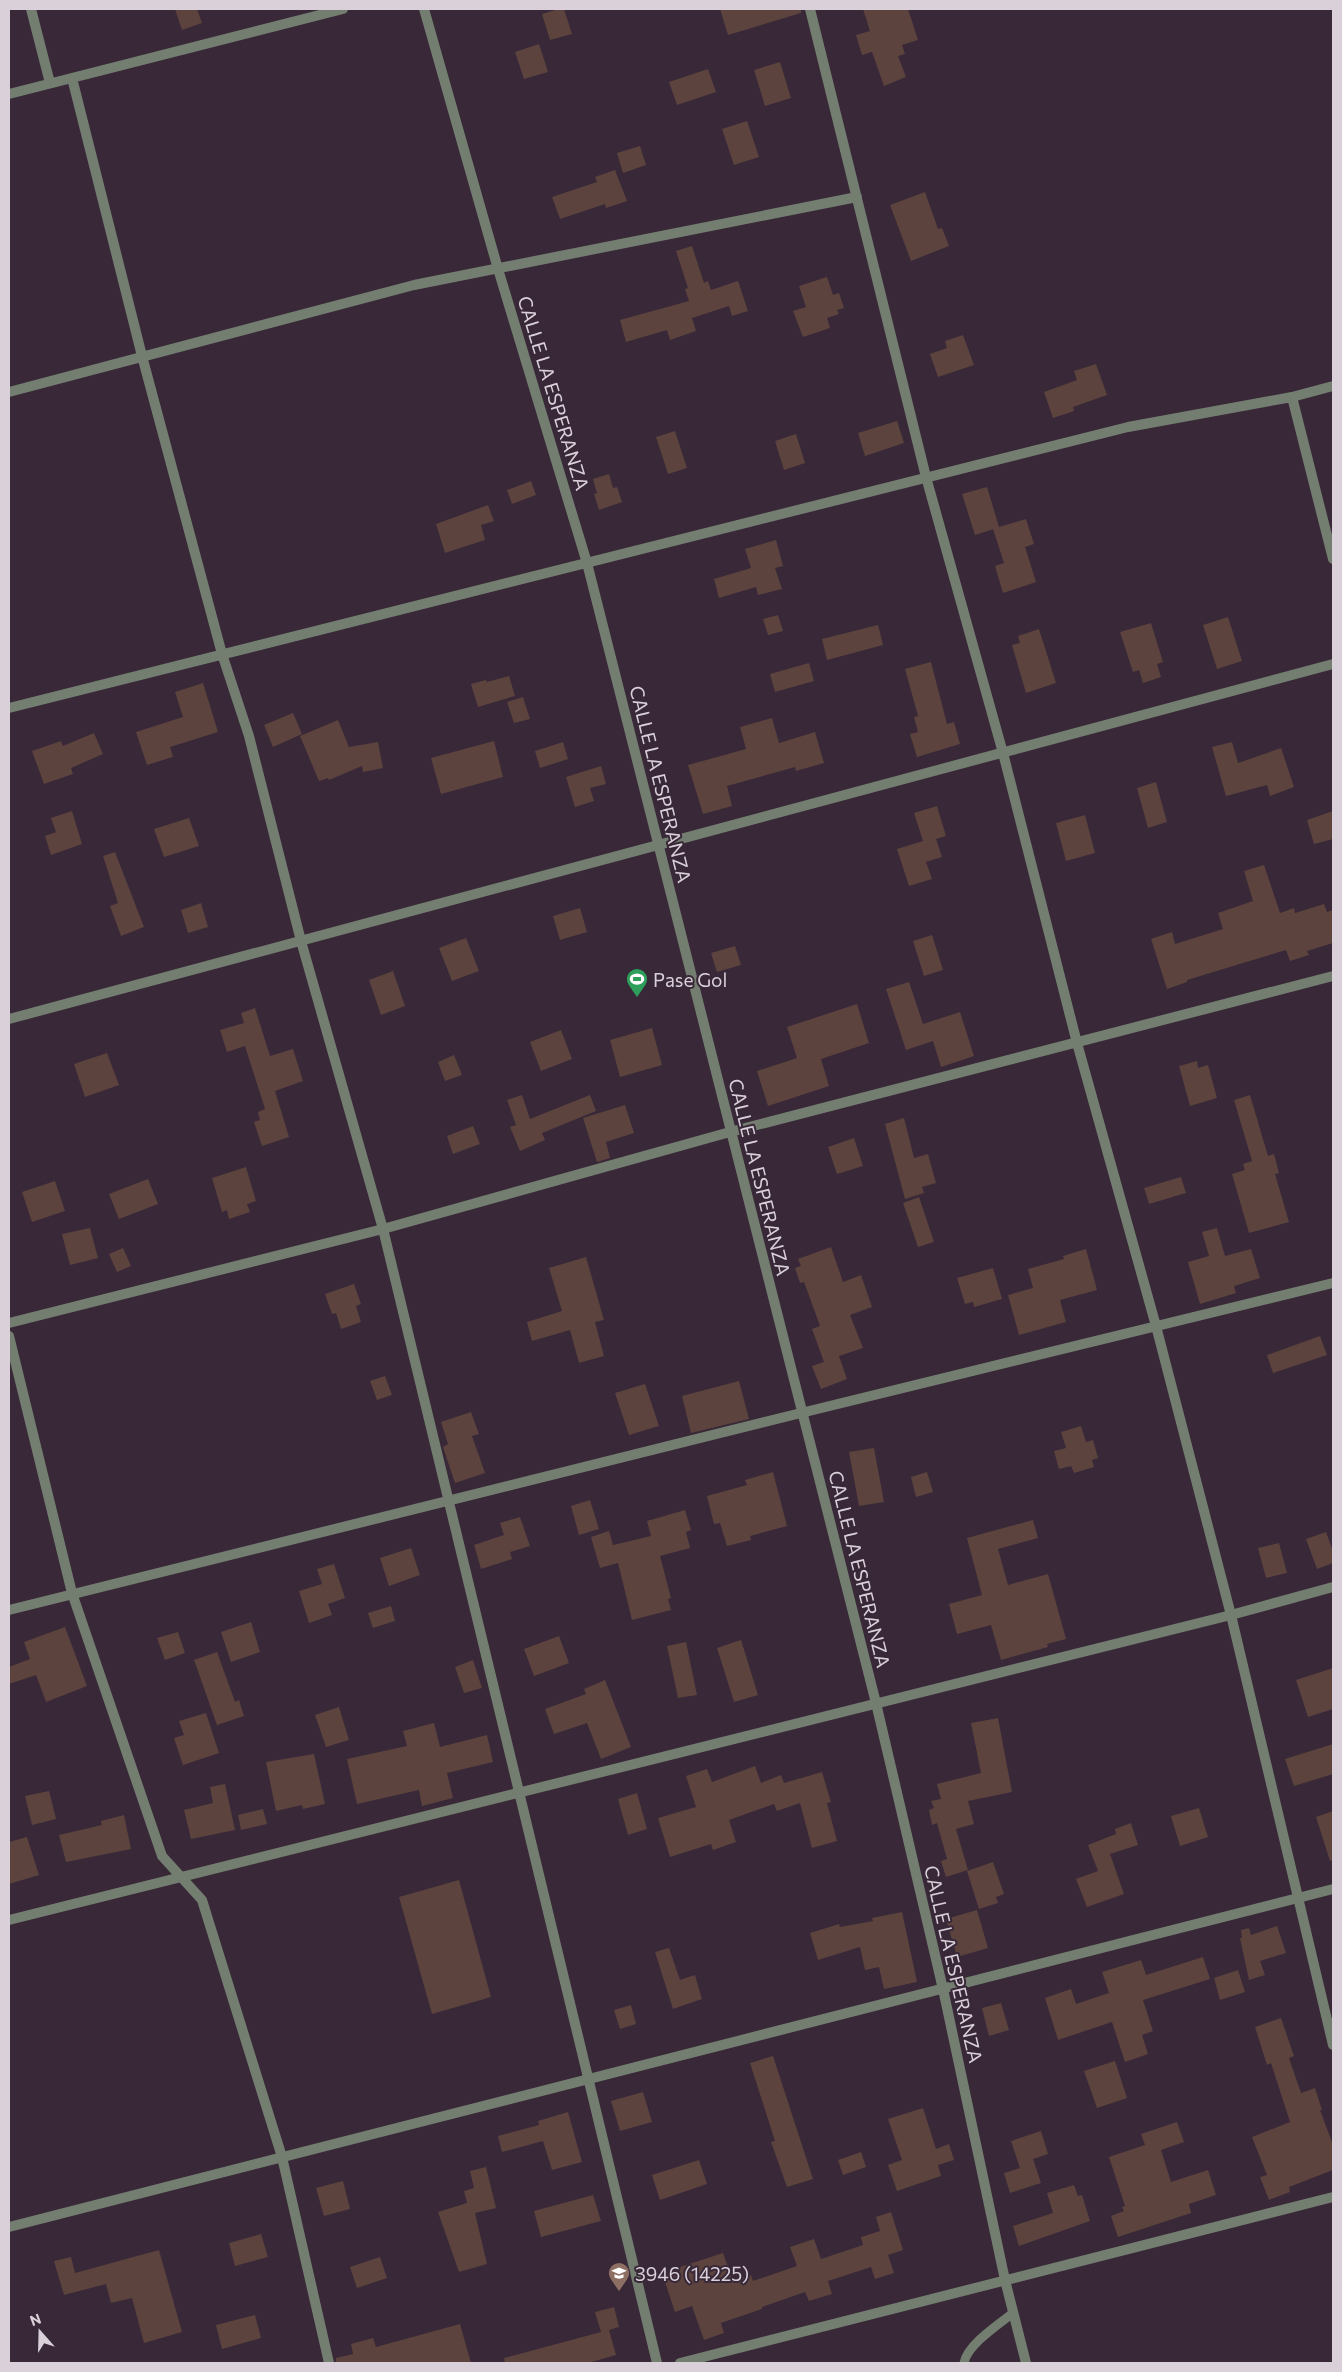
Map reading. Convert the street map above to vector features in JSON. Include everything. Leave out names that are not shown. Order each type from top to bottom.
[{"type":"street","points":[[32,9],[50,83]]},
{"type":"street","points":[[9,94],[344,9]]},
{"type":"street","name":"CALLE LA ESPERANZA","points":[[424,9],[498,269],[587,563],[876,1703],[943,1989],[1005,2280],[1026,2363]]},
{"type":"street","points":[[810,9],[926,478],[1003,753],[1077,1043],[1156,1326],[1231,1615],[1333,2045]]},
{"type":"street","points":[[72,78],[142,356],[222,654],[249,736],[301,941],[383,1229],[657,2363]]},
{"type":"street","points":[[9,392],[414,285],[857,196]]},
{"type":"street","points":[[9,708],[1128,427],[1292,397],[1333,386]]},
{"type":"street","points":[[1292,397],[1333,559]]},
{"type":"street","points":[[9,1020],[1333,664]]},
{"type":"street","points":[[9,1323],[383,1229],[730,1132],[1333,976]]},
{"type":"street","points":[[9,1610],[1333,1283]]},
{"type":"street","points":[[9,1336],[72,1594],[162,1856],[202,1900],[282,2157],[329,2363]]},
{"type":"street","points":[[9,1920],[1231,1615],[1333,1587]]},
{"type":"street","points":[[9,2227],[1333,1888]]},
{"type":"street","points":[[680,2363],[1333,2197]]},
{"type":"lane","points":[[964,2363],[965,2356],[988,2332],[1013,2313]]},
{"type":"building","points":[[175,9],[197,9],[202,23],[182,30]]},
{"type":"building","points":[[564,9],[572,34],[550,40],[542,14]]},
{"type":"building","points":[[720,9],[801,9],[801,13],[728,35]]},
{"type":"building","points":[[863,9],[908,9],[918,40],[902,45],[905,54],[898,56],[906,77],[884,86],[872,52],[862,55],[856,35],[870,31]]},
{"type":"building","points":[[539,44],[548,72],[524,79],[515,52]]},
{"type":"building","points":[[780,62],[791,98],[765,106],[754,70]]},
{"type":"building","points":[[708,69],[716,92],[677,105],[669,82]]},
{"type":"building","points":[[747,121],[759,157],[734,165],[722,129]]},
{"type":"building","points":[[640,146],[646,165],[623,173],[617,153]]},
{"type":"building","points":[[615,170],[627,201],[606,208],[605,204],[560,219],[552,197],[597,182],[595,177]]},
{"type":"building","points":[[925,192],[938,229],[942,228],[949,246],[911,261],[890,205]]},
{"type":"building","points":[[692,246],[704,283],[708,281],[711,290],[738,281],[748,311],[732,316],[729,306],[692,318],[696,331],[670,340],[667,330],[626,342],[620,320],[689,301],[685,289],[688,288],[676,251]]},
{"type":"building","points":[[827,277],[833,295],[839,293],[844,308],[837,310],[839,314],[827,318],[830,328],[803,337],[793,311],[806,307],[799,286]]},
{"type":"building","points":[[963,335],[974,365],[938,377],[930,354],[947,348],[945,341]]},
{"type":"building","points":[[1096,364],[1107,395],[1073,407],[1074,411],[1053,418],[1044,392],[1077,380],[1074,371]]},
{"type":"building","points":[[897,421],[904,443],[865,456],[858,433]]},
{"type":"building","points":[[675,431],[687,468],[668,474],[656,437]]},
{"type":"building","points":[[796,434],[805,463],[784,470],[775,441]]},
{"type":"building","points":[[609,474],[613,488],[617,487],[622,502],[599,510],[594,494],[597,493],[593,479]]},
{"type":"building","points":[[531,481],[536,495],[512,504],[507,490]]},
{"type":"building","points":[[987,487],[999,527],[1026,519],[1034,544],[1025,547],[1036,582],[1003,593],[995,566],[1004,563],[993,529],[975,535],[962,494]]},
{"type":"building","points":[[488,505],[494,521],[481,525],[485,540],[445,553],[436,524]]},
{"type":"building","points":[[776,540],[783,566],[775,568],[782,589],[758,595],[756,587],[719,598],[714,579],[751,568],[745,549]]},
{"type":"building","points":[[778,615],[783,631],[768,635],[763,619]]},
{"type":"building","points":[[1228,617],[1242,661],[1217,669],[1203,625]]},
{"type":"building","points":[[1151,623],[1163,662],[1157,664],[1161,677],[1143,683],[1139,670],[1133,672],[1120,632]]},
{"type":"building","points":[[878,625],[883,645],[827,660],[822,639]]},
{"type":"building","points":[[1039,629],[1056,683],[1026,693],[1012,645],[1020,643],[1018,636]]},
{"type":"building","points":[[931,662],[947,724],[954,722],[960,744],[917,757],[910,734],[918,732],[914,717],[918,716],[905,669]]},
{"type":"building","points":[[809,663],[814,681],[775,692],[770,674]]},
{"type":"building","points":[[509,676],[515,696],[478,707],[471,684]]},
{"type":"building","points":[[203,683],[218,732],[170,747],[173,757],[147,765],[136,732],[183,717],[175,692]]},
{"type":"building","points":[[523,697],[530,719],[514,723],[507,702]]},
{"type":"building","points":[[293,713],[302,734],[273,747],[264,725]]},
{"type":"building","points":[[772,718],[779,743],[815,732],[824,763],[796,771],[795,767],[727,786],[732,806],[703,814],[688,765],[746,749],[740,727]]},
{"type":"building","points":[[338,720],[349,747],[378,742],[383,768],[363,772],[362,766],[329,780],[328,778],[319,781],[300,736]]},
{"type":"building","points":[[94,733],[103,754],[71,768],[73,774],[44,784],[32,751],[61,741],[63,746]]},
{"type":"building","points":[[494,741],[503,777],[441,794],[431,758]]},
{"type":"building","points":[[563,742],[568,759],[540,768],[535,751]]},
{"type":"building","points":[[1232,742],[1238,763],[1281,748],[1294,787],[1270,796],[1267,785],[1226,796],[1212,747]]},
{"type":"building","points":[[601,766],[606,784],[590,788],[594,801],[575,807],[566,777]]},
{"type":"building","points":[[1156,782],[1167,822],[1148,828],[1137,788]]},
{"type":"building","points":[[937,806],[946,836],[936,839],[942,857],[926,862],[932,879],[909,886],[897,849],[923,841],[914,813]]},
{"type":"building","points":[[72,811],[82,844],[51,855],[45,836],[56,832],[51,818]]},
{"type":"building","points":[[1333,811],[1333,839],[1314,844],[1307,820]]},
{"type":"building","points":[[1085,815],[1095,853],[1066,861],[1056,823]]},
{"type":"building","points":[[189,818],[199,846],[164,857],[154,829]]},
{"type":"building","points":[[115,852],[144,927],[121,936],[110,906],[118,903],[103,856]]},
{"type":"building","points":[[1264,865],[1280,913],[1294,908],[1295,913],[1324,904],[1327,912],[1333,910],[1333,943],[1307,951],[1309,955],[1290,961],[1286,950],[1187,980],[1187,982],[1167,989],[1151,939],[1172,932],[1175,944],[1223,929],[1218,913],[1253,901],[1244,871]]},
{"type":"building","points":[[201,903],[208,927],[188,933],[181,910]]},
{"type":"building","points":[[580,908],[587,932],[560,940],[553,916]]},
{"type":"building","points":[[932,935],[943,970],[924,976],[913,941]]},
{"type":"building","points":[[466,938],[479,971],[452,981],[439,948]]},
{"type":"building","points":[[735,946],[741,965],[717,972],[711,953]]},
{"type":"building","points":[[393,971],[405,1006],[381,1015],[369,980]]},
{"type":"building","points":[[909,982],[923,1024],[960,1012],[974,1056],[941,1067],[933,1041],[906,1050],[886,989]]},
{"type":"building","points":[[857,1004],[869,1043],[821,1059],[829,1086],[768,1106],[757,1071],[797,1058],[787,1027]]},
{"type":"building","points":[[255,1008],[270,1056],[293,1049],[303,1081],[275,1091],[289,1137],[262,1146],[254,1122],[260,1120],[258,1112],[265,1109],[245,1046],[227,1052],[220,1030],[244,1023],[241,1013]]},
{"type":"building","points":[[652,1028],[662,1065],[620,1077],[610,1040]]},
{"type":"building","points":[[561,1030],[572,1059],[541,1071],[530,1042]]},
{"type":"building","points":[[107,1053],[119,1085],[85,1097],[74,1064]]},
{"type":"building","points":[[454,1055],[462,1075],[445,1081],[438,1062]]},
{"type":"building","points":[[1197,1061],[1198,1068],[1208,1065],[1217,1098],[1190,1106],[1179,1066]]},
{"type":"building","points":[[522,1095],[530,1119],[590,1095],[596,1111],[542,1133],[545,1140],[520,1151],[510,1127],[516,1125],[507,1100]]},
{"type":"building","points":[[1250,1095],[1268,1156],[1274,1154],[1279,1173],[1275,1174],[1289,1222],[1249,1233],[1232,1174],[1245,1170],[1243,1164],[1252,1161],[1234,1100]]},
{"type":"building","points":[[625,1105],[634,1133],[606,1142],[610,1158],[597,1162],[583,1118]]},
{"type":"building","points":[[904,1118],[914,1158],[928,1154],[936,1183],[922,1187],[924,1193],[905,1199],[885,1124]]},
{"type":"building","points":[[473,1126],[480,1144],[453,1154],[447,1136]]},
{"type":"building","points":[[854,1138],[863,1166],[837,1174],[828,1147]]},
{"type":"building","points":[[246,1167],[256,1201],[247,1204],[250,1212],[229,1219],[227,1210],[222,1212],[212,1178]]},
{"type":"building","points":[[1181,1177],[1186,1193],[1149,1204],[1144,1188]]},
{"type":"building","points":[[148,1179],[158,1204],[119,1219],[109,1194]]},
{"type":"building","points":[[55,1181],[65,1211],[32,1222],[22,1192]]},
{"type":"building","points":[[919,1197],[934,1242],[918,1247],[903,1203]]},
{"type":"building","points":[[90,1228],[98,1258],[70,1265],[62,1234]]},
{"type":"building","points":[[1217,1228],[1225,1256],[1251,1249],[1260,1278],[1234,1286],[1236,1293],[1200,1304],[1188,1262],[1209,1256],[1202,1232]]},
{"type":"building","points":[[831,1247],[843,1282],[861,1275],[872,1307],[850,1315],[863,1348],[839,1356],[847,1379],[821,1389],[812,1366],[824,1362],[812,1329],[820,1326],[804,1282],[800,1283],[795,1268],[801,1266],[798,1259]]},
{"type":"building","points":[[123,1248],[131,1266],[117,1272],[109,1254]]},
{"type":"building","points":[[1086,1249],[1097,1290],[1060,1300],[1066,1322],[1019,1335],[1008,1295],[1033,1288],[1028,1269],[1064,1259],[1063,1256]]},
{"type":"building","points":[[586,1257],[604,1320],[595,1322],[604,1356],[579,1363],[570,1330],[532,1341],[527,1322],[562,1311],[549,1268]]},
{"type":"building","points":[[993,1268],[1002,1299],[974,1307],[973,1302],[965,1304],[957,1278]]},
{"type":"building","points":[[354,1284],[361,1304],[356,1306],[361,1322],[341,1329],[336,1313],[332,1314],[325,1294]]},
{"type":"building","points":[[1320,1336],[1327,1355],[1273,1373],[1267,1355]]},
{"type":"building","points":[[385,1376],[392,1395],[377,1400],[370,1381]]},
{"type":"building","points":[[739,1381],[749,1419],[691,1433],[682,1396]]},
{"type":"building","points":[[645,1384],[659,1426],[629,1435],[615,1393]]},
{"type":"building","points":[[471,1412],[479,1434],[472,1436],[485,1473],[455,1483],[443,1447],[448,1444],[441,1422]]},
{"type":"building","points":[[1081,1426],[1086,1442],[1093,1440],[1098,1458],[1092,1460],[1094,1467],[1074,1473],[1071,1466],[1059,1469],[1054,1451],[1066,1448],[1061,1432]]},
{"type":"building","points":[[874,1448],[884,1502],[859,1506],[849,1452]]},
{"type":"building","points":[[773,1472],[787,1526],[750,1536],[751,1540],[727,1546],[720,1523],[714,1524],[707,1496],[747,1485],[745,1480]]},
{"type":"building","points":[[927,1472],[933,1492],[916,1497],[911,1477]]},
{"type":"building","points":[[590,1500],[599,1529],[579,1535],[571,1506]]},
{"type":"building","points":[[685,1510],[691,1530],[686,1532],[690,1548],[660,1556],[671,1598],[668,1599],[671,1610],[632,1620],[618,1563],[600,1568],[591,1537],[609,1531],[613,1545],[651,1536],[647,1521]]},
{"type":"building","points":[[520,1517],[530,1546],[510,1552],[512,1559],[481,1569],[474,1545],[504,1535],[500,1523]]},
{"type":"building","points":[[1033,1520],[1038,1538],[998,1549],[1008,1585],[1048,1574],[1066,1639],[1047,1644],[1048,1647],[1001,1660],[991,1625],[957,1634],[949,1604],[982,1595],[967,1538]]},
{"type":"building","points":[[1326,1532],[1333,1551],[1333,1563],[1317,1569],[1306,1539]]},
{"type":"building","points":[[1279,1543],[1287,1573],[1266,1578],[1258,1548]]},
{"type":"building","points":[[411,1548],[420,1575],[389,1586],[380,1558]]},
{"type":"building","points":[[334,1564],[345,1598],[328,1604],[332,1615],[309,1623],[299,1591],[322,1584],[317,1569]]},
{"type":"building","points":[[391,1606],[395,1621],[373,1628],[368,1613]]},
{"type":"building","points":[[251,1622],[260,1652],[231,1662],[221,1632]]},
{"type":"building","points":[[65,1627],[87,1686],[46,1702],[36,1675],[9,1684],[9,1667],[30,1659],[24,1642]]},
{"type":"building","points":[[178,1632],[185,1653],[165,1660],[157,1638]]},
{"type":"building","points":[[559,1636],[569,1663],[534,1676],[524,1649]]},
{"type":"building","points":[[741,1640],[758,1695],[734,1702],[717,1648]]},
{"type":"building","points":[[686,1642],[697,1695],[678,1698],[667,1646]]},
{"type":"building","points":[[217,1652],[235,1702],[239,1700],[244,1716],[217,1725],[194,1660]]},
{"type":"building","points":[[473,1660],[482,1688],[464,1693],[455,1667]]},
{"type":"building","points":[[1333,1668],[1333,1709],[1308,1717],[1296,1680]]},
{"type":"building","points":[[605,1680],[631,1747],[601,1759],[587,1723],[554,1734],[545,1709],[586,1694],[584,1689]]},
{"type":"building","points":[[339,1707],[349,1740],[326,1747],[315,1715]]},
{"type":"building","points":[[206,1713],[219,1753],[183,1765],[174,1738],[184,1735],[179,1721]]},
{"type":"building","points":[[998,1718],[1012,1792],[968,1801],[974,1824],[956,1829],[968,1870],[946,1877],[941,1861],[947,1859],[937,1823],[932,1825],[929,1810],[934,1808],[931,1801],[941,1799],[937,1784],[981,1773],[971,1723]]},
{"type":"building","points":[[434,1723],[440,1747],[487,1735],[493,1762],[447,1773],[453,1798],[422,1806],[419,1790],[357,1804],[347,1759],[407,1746],[403,1731]]},
{"type":"building","points":[[1333,1744],[1333,1774],[1294,1786],[1285,1759]]},
{"type":"building","points":[[314,1754],[325,1804],[303,1809],[302,1805],[276,1811],[266,1762]]},
{"type":"building","points":[[755,1766],[761,1783],[781,1775],[784,1783],[822,1772],[831,1802],[827,1803],[837,1841],[812,1848],[800,1803],[777,1811],[774,1804],[729,1820],[736,1842],[713,1850],[711,1844],[670,1857],[658,1818],[696,1807],[686,1776],[707,1769],[712,1782]]},
{"type":"building","points":[[225,1784],[235,1830],[191,1839],[184,1810],[213,1803],[210,1787]]},
{"type":"building","points":[[49,1791],[56,1819],[32,1825],[25,1796]]},
{"type":"building","points":[[637,1793],[647,1829],[628,1835],[618,1799]]},
{"type":"building","points":[[1199,1808],[1208,1837],[1180,1846],[1171,1816]]},
{"type":"building","points":[[263,1809],[267,1824],[241,1830],[238,1815]]},
{"type":"building","points":[[1333,1811],[1333,1860],[1330,1861],[1316,1817]]},
{"type":"building","points":[[124,1815],[131,1849],[66,1862],[59,1835],[102,1825],[101,1821]]},
{"type":"building","points":[[1131,1823],[1138,1845],[1110,1854],[1124,1894],[1087,1907],[1076,1879],[1098,1871],[1088,1845],[1116,1834],[1115,1829]]},
{"type":"building","points":[[27,1837],[39,1875],[9,1884],[9,1842]]},
{"type":"building","points":[[993,1862],[1004,1894],[996,1897],[998,1903],[979,1909],[967,1871]]},
{"type":"building","points":[[459,1880],[491,1997],[432,2014],[399,1897]]},
{"type":"building","points":[[977,1910],[988,1948],[957,1957],[946,1919]]},
{"type":"building","points":[[902,1912],[917,1982],[884,1989],[879,1967],[865,1970],[860,1947],[818,1960],[810,1933],[839,1924],[840,1927],[873,1921],[872,1918]]},
{"type":"building","points":[[1277,1926],[1286,1953],[1260,1961],[1265,1975],[1249,1980],[1240,1938],[1242,1938],[1241,1930],[1249,1928],[1251,1935]]},
{"type":"building","points":[[669,1948],[680,1980],[695,1975],[702,1999],[673,2009],[655,1952]]},
{"type":"building","points":[[1203,1957],[1210,1979],[1143,2000],[1153,2031],[1142,2035],[1148,2054],[1125,2062],[1112,2022],[1058,2040],[1045,1998],[1071,1989],[1076,2004],[1109,1993],[1102,1972],[1141,1960],[1146,1975]]},
{"type":"building","points":[[1238,1970],[1245,1992],[1220,2000],[1214,1978]]},
{"type":"building","points":[[1001,2003],[1009,2030],[989,2036],[982,2008]]},
{"type":"building","points":[[631,2005],[636,2024],[620,2029],[614,2010]]},
{"type":"building","points":[[1281,2018],[1294,2056],[1289,2058],[1301,2093],[1315,2088],[1322,2110],[1320,2110],[1333,2145],[1333,2170],[1289,2187],[1290,2192],[1269,2200],[1260,2177],[1267,2175],[1252,2137],[1290,2122],[1271,2063],[1267,2065],[1255,2027]]},
{"type":"building","points":[[773,2056],[813,2179],[787,2187],[771,2142],[775,2141],[750,2063]]},
{"type":"building","points":[[1115,2061],[1127,2098],[1097,2108],[1084,2071]]},
{"type":"building","points":[[643,2092],[652,2122],[620,2131],[611,2101]]},
{"type":"building","points":[[923,2108],[936,2149],[949,2144],[954,2160],[938,2165],[941,2176],[897,2191],[888,2165],[902,2160],[888,2119]]},
{"type":"building","points":[[568,2112],[582,2162],[552,2170],[543,2141],[502,2152],[498,2136],[539,2125],[538,2121]]},
{"type":"building","points":[[1177,2122],[1184,2142],[1161,2150],[1171,2182],[1208,2170],[1216,2195],[1189,2204],[1191,2213],[1118,2237],[1111,2216],[1124,2211],[1122,2207],[1125,2206],[1109,2157],[1145,2145],[1141,2134]]},
{"type":"building","points":[[1041,2131],[1048,2154],[1033,2159],[1041,2183],[1010,2193],[1004,2173],[1020,2168],[1011,2141]]},
{"type":"building","points":[[861,2152],[866,2167],[843,2175],[838,2160]]},
{"type":"building","points":[[699,2160],[707,2184],[660,2200],[652,2175]]},
{"type":"building","points":[[486,2167],[496,2208],[475,2213],[487,2264],[459,2272],[438,2212],[467,2203],[464,2191],[474,2188],[470,2171]]},
{"type":"building","points":[[343,2181],[350,2209],[324,2216],[316,2188]]},
{"type":"building","points":[[1074,2185],[1078,2196],[1082,2195],[1090,2221],[1019,2246],[1013,2226],[1053,2213],[1047,2193]]},
{"type":"building","points":[[593,2195],[601,2221],[541,2237],[534,2211]]},
{"type":"building","points":[[891,2212],[903,2250],[888,2255],[894,2273],[875,2279],[871,2267],[828,2281],[832,2294],[809,2301],[805,2292],[762,2307],[762,2309],[721,2323],[724,2333],[704,2340],[692,2306],[675,2312],[662,2273],[723,2253],[733,2281],[751,2275],[753,2281],[797,2266],[790,2247],[814,2239],[821,2259],[863,2245],[861,2237],[880,2231],[876,2217]]},
{"type":"building","points":[[261,2234],[268,2257],[235,2266],[229,2243]]},
{"type":"building","points":[[159,2250],[182,2332],[144,2343],[132,2298],[111,2303],[106,2284],[64,2295],[54,2261],[71,2257],[75,2273]]},
{"type":"building","points":[[380,2257],[387,2278],[357,2288],[350,2267]]},
{"type":"building","points":[[614,2307],[619,2327],[609,2330],[616,2355],[588,2363],[505,2363],[504,2358],[601,2332],[595,2312]]},
{"type":"building","points":[[255,2315],[261,2338],[222,2349],[216,2325]]},
{"type":"building","points":[[460,2324],[471,2363],[336,2363],[336,2358],[353,2354],[351,2344],[373,2338],[376,2347]]},
{"type":"place","name":"Pase Gol","points":[[637,998]]},
{"type":"place","name":"3946 (14225)","points":[[619,2292]]}]
